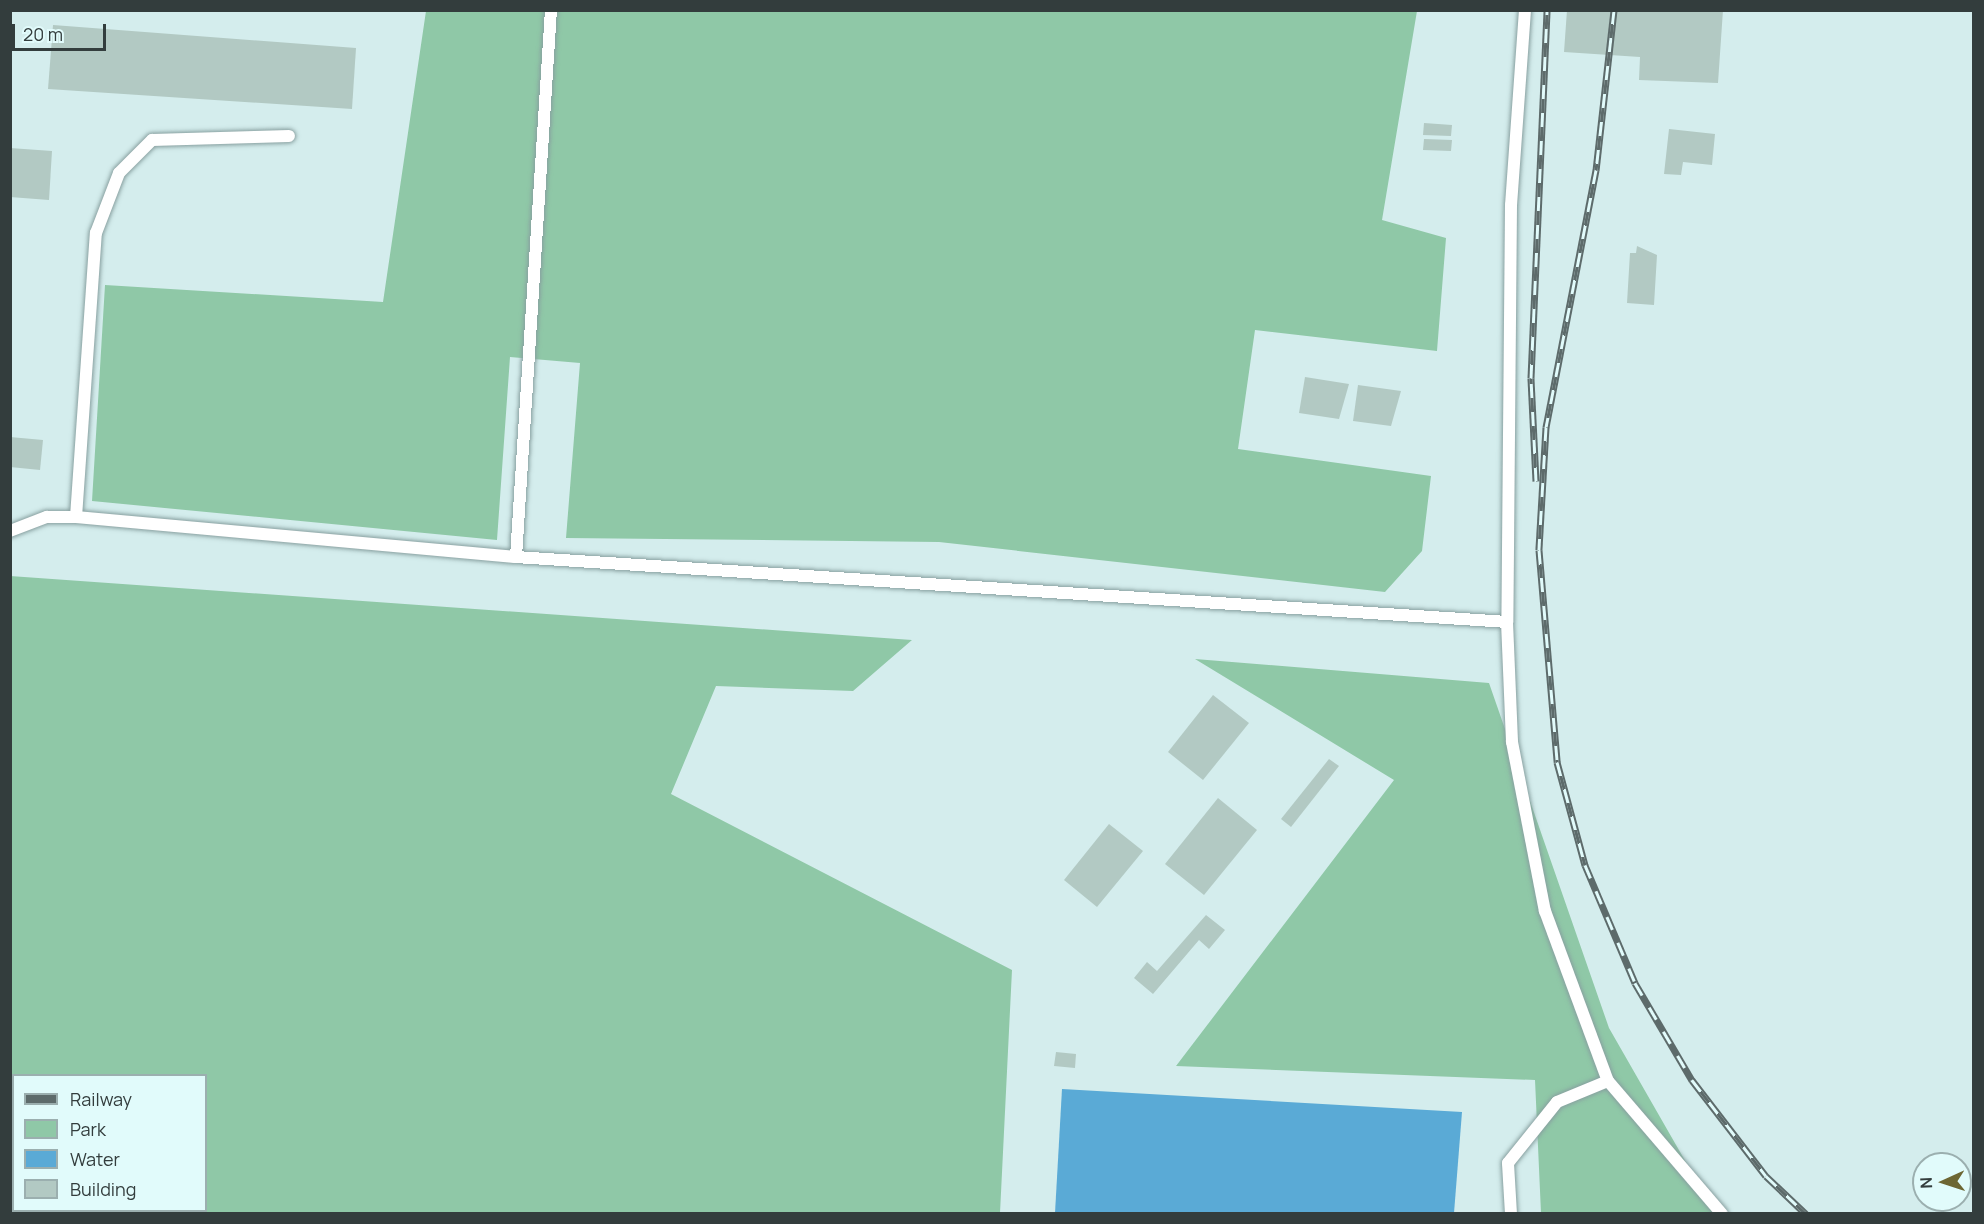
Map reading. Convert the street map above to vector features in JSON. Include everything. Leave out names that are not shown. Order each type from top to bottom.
[{"type":"lane","points":[[516,557],[551,10]]},
{"type":"lane","points":[[1526,10],[1511,205],[1507,622],[1512,742],[1545,911],[1608,1081],[1722,1214]]},
{"type":"lane","points":[[76,517],[96,233],[119,173],[152,141],[289,136]]},
{"type":"lane","points":[[10,531],[47,517],[76,517],[516,557],[1507,622]]},
{"type":"lane","points":[[1511,1214],[1508,1163],[1557,1102],[1608,1081]]},
{"type":"green space","points":[[426,11],[1417,11],[1382,220],[1446,238],[1437,351],[1255,330],[1238,449],[1431,476],[1422,551],[1385,592],[939,542],[566,538],[580,363],[510,357],[497,540],[92,501],[105,285],[383,302]]},
{"type":"green space","points":[[10,576],[912,640],[853,691],[716,686],[671,794],[1012,970],[1000,1213],[11,1213]]},
{"type":"green space","points":[[1195,659],[1489,683],[1609,1028],[1715,1213],[1541,1213],[1535,1080],[1176,1066],[1394,780]]},
{"type":"water","points":[[1062,1089],[1462,1112],[1454,1213],[1055,1213]]},
{"type":"building","points":[[1567,10],[1723,10],[1718,83],[1639,80],[1640,57],[1564,52]]},
{"type":"building","points":[[53,25],[356,48],[352,109],[48,89]]},
{"type":"building","points":[[1424,123],[1452,125],[1451,136],[1423,135]]},
{"type":"building","points":[[1669,129],[1715,134],[1712,165],[1683,162],[1681,175],[1664,174]]},
{"type":"building","points":[[1424,139],[1452,140],[1451,151],[1423,150]]},
{"type":"building","points":[[10,148],[52,151],[49,200],[10,197]]},
{"type":"building","points":[[1637,246],[1657,255],[1654,305],[1627,303],[1630,253],[1636,253]]},
{"type":"building","points":[[1305,377],[1349,384],[1339,419],[1299,413]]},
{"type":"building","points":[[1358,385],[1401,391],[1391,426],[1353,421]]},
{"type":"building","points":[[10,437],[43,440],[40,470],[10,467]]},
{"type":"building","points":[[1213,695],[1249,723],[1203,780],[1168,752]]},
{"type":"building","points":[[1329,759],[1339,766],[1291,827],[1281,819]]},
{"type":"building","points":[[1218,798],[1257,830],[1204,895],[1165,864]]},
{"type":"building","points":[[1109,824],[1143,851],[1097,907],[1064,880]]},
{"type":"building","points":[[1206,915],[1225,930],[1209,949],[1199,940],[1153,994],[1134,978],[1147,962],[1157,971]]},
{"type":"building","points":[[1056,1052],[1076,1054],[1075,1068],[1054,1066]]},
{"type":"railway","points":[[1536,481],[1531,378],[1547,10]]},
{"type":"railway","points":[[1614,10],[1596,170],[1546,427],[1539,550],[1557,762],[1585,865],[1635,983],[1692,1080],[1766,1176],[1806,1214]]}]
